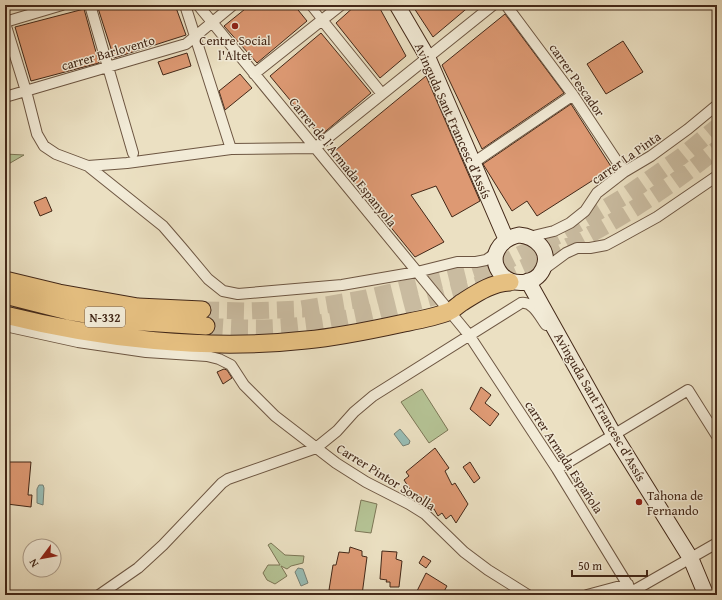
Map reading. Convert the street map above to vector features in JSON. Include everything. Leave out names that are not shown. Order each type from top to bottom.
[{"type":"highway","name":"N-332","points":[[5,280],[59,293],[204,318],[127,321],[68,311],[5,295]]},
{"type":"highway","points":[[5,316],[87,332],[141,340],[197,344],[227,344],[305,340],[426,318],[449,311],[485,288],[496,284],[510,282]]},
{"type":"main road","name":"Avinguda Sant Francesc d’Assís","points":[[397,5],[428,58],[506,239]]},
{"type":"main road","points":[[519,235],[529,237],[536,240],[544,253],[545,263],[543,270],[536,278],[528,281],[516,283],[510,282],[500,274],[496,264],[496,253],[499,246],[506,239],[519,235]]},
{"type":"main road","name":"Avinguda Sant Francesc d'Assís","points":[[528,281],[614,435],[691,559],[706,595]]},
{"type":"street","points":[[62,5],[5,22],[26,91],[37,134],[44,146],[56,154],[88,166],[162,226],[208,279],[223,291],[238,294],[342,286],[417,272],[458,262],[476,262],[486,260],[496,253]]},
{"type":"street","points":[[90,5],[133,153]]},
{"type":"street","points":[[185,5],[231,148]]},
{"type":"street","name":"Carrer de l'Armada Espanyola","points":[[198,5],[469,335]]},
{"type":"street","name":"carrer Barlovento","points":[[5,97],[186,44],[232,5]]},
{"type":"street","points":[[310,5],[382,94]]},
{"type":"street","points":[[254,74],[341,5]]},
{"type":"street","points":[[88,166],[127,163],[231,148],[315,148],[493,5]]},
{"type":"street","name":"carrer Pescador","points":[[506,5],[573,95],[624,172]]},
{"type":"street","points":[[473,163],[573,95]]},
{"type":"street","name":"carrer La Pinta","points":[[529,237],[554,231],[570,223],[585,211],[597,193],[624,172],[651,156],[688,129],[717,105]]},
{"type":"street","points":[[543,270],[566,253],[578,248],[590,248],[606,245],[619,238],[657,217],[717,176]]},
{"type":"street","points":[[544,253],[566,253]]},
{"type":"street","points":[[100,595],[143,563],[163,545],[228,479],[316,448],[337,431],[354,412],[373,396],[521,303],[529,303],[533,307],[574,364]]},
{"type":"street","name":"Carrer Pintor Sorolla","points":[[5,326],[78,342],[138,351],[195,355],[219,359],[231,365],[244,385],[275,416],[316,448],[366,482],[425,514],[464,552],[488,570],[528,595]]},
{"type":"street","name":"carrer Armada Española","points":[[469,335],[557,469],[632,590]]},
{"type":"street","points":[[557,469],[688,390],[717,436]]},
{"type":"street","points":[[587,595],[632,590],[691,559],[717,543]]},
{"type":"green space","points":[[5,154],[24,155],[5,166]]},
{"type":"green space","points":[[422,389],[448,430],[429,443],[401,402]]},
{"type":"green space","points":[[361,500],[377,504],[371,533],[355,531]]},
{"type":"green space","points":[[271,543],[285,555],[304,556],[303,563],[291,566],[287,569],[281,566],[287,576],[275,584],[267,580],[263,573],[268,565],[280,565],[268,545]]},
{"type":"water","points":[[400,429],[410,441],[409,444],[403,446],[394,434]]},
{"type":"water","points":[[39,485],[43,485],[44,488],[43,505],[37,503],[37,489]]},
{"type":"water","points":[[298,568],[303,569],[308,583],[301,586],[295,572]]},
{"type":"building","points":[[97,5],[175,5],[186,35],[114,58]]},
{"type":"building","points":[[250,5],[294,5],[307,21],[257,63],[224,26]]},
{"type":"building","points":[[356,5],[378,5],[406,56],[380,78],[336,23]]},
{"type":"building","points":[[412,5],[471,5],[433,37]]},
{"type":"building","points":[[84,9],[99,63],[31,81],[15,27]]},
{"type":"building","points":[[505,14],[564,93],[482,149],[442,65]]},
{"type":"building","points":[[321,33],[371,93],[320,136],[270,76]]},
{"type":"building","points":[[623,41],[643,72],[606,94],[587,64]]},
{"type":"building","points":[[187,53],[191,66],[163,75],[158,62]]},
{"type":"building","points":[[240,74],[252,88],[225,110],[219,91]]},
{"type":"building","points":[[426,76],[480,201],[452,217],[436,186],[411,195],[444,242],[415,257],[331,154]]},
{"type":"building","points":[[571,104],[612,168],[537,216],[527,201],[512,211],[483,164]]},
{"type":"building","points":[[46,197],[52,211],[40,216],[34,202]]},
{"type":"building","points":[[224,369],[227,370],[232,378],[223,384],[217,372]]},
{"type":"building","points":[[481,387],[491,395],[485,403],[499,414],[490,426],[470,409]]},
{"type":"building","points":[[435,448],[449,468],[445,471],[452,485],[455,483],[468,504],[456,523],[451,515],[446,519],[442,513],[438,516],[434,509],[431,510],[420,496],[415,497],[404,480],[409,476],[406,472]]},
{"type":"building","points":[[5,462],[31,462],[28,495],[32,495],[31,507],[7,504]]},
{"type":"building","points":[[470,462],[480,478],[474,483],[463,467]]},
{"type":"building","points":[[350,547],[362,551],[362,556],[367,557],[362,595],[347,595],[348,594],[329,590],[333,565],[336,565],[339,552],[349,553]]},
{"type":"building","points":[[382,551],[397,552],[396,559],[402,561],[399,587],[390,587],[390,582],[380,579]]},
{"type":"building","points":[[423,556],[431,561],[426,568],[419,563]]},
{"type":"building","points":[[426,573],[447,586],[442,595],[415,595]]},
{"type":"tunnel","points":[[202,310],[248,311],[302,309],[367,298],[468,273],[509,260],[559,235],[625,196],[682,156],[717,127]]},
{"type":"tunnel","points":[[206,326],[246,328],[300,326],[349,318],[398,307],[497,279],[567,247],[620,218],[670,185],[717,149]]},
{"type":"place","name":"Centre Social l'Altet","points":[[235,26]]},
{"type":"place","name":"Tahona de Fernando","points":[[639,502]]}]
